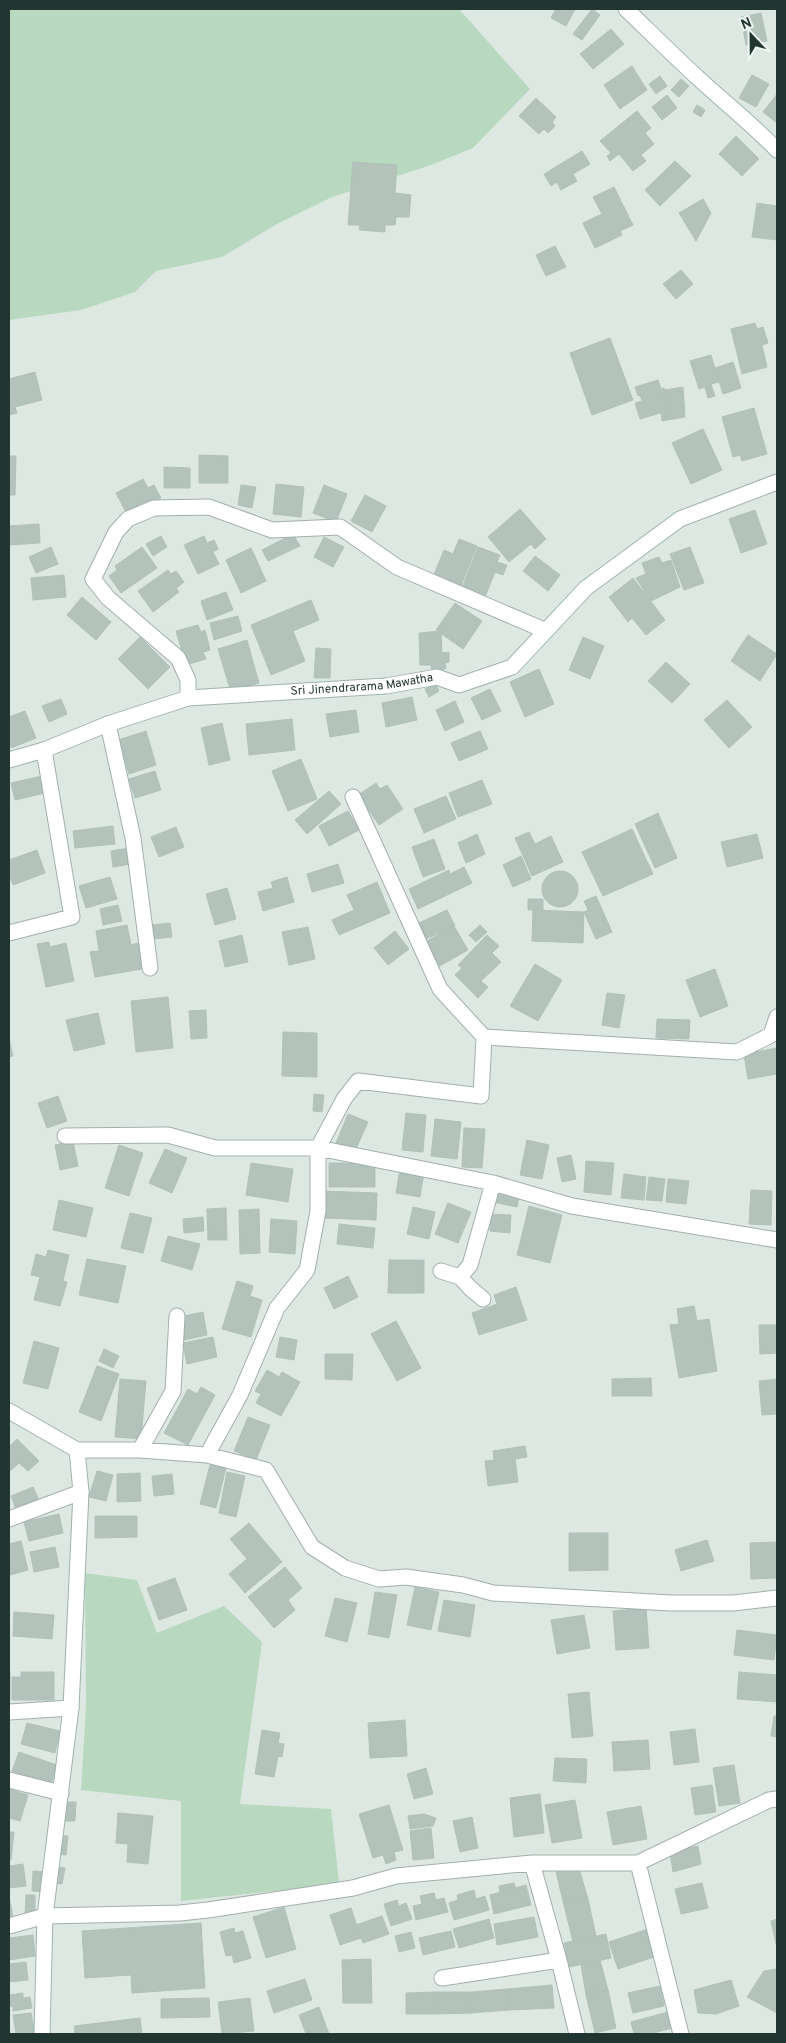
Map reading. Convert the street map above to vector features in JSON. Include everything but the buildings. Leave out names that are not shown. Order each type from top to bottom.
[{"type":"street","points":[[626,9],[717,95],[754,125],[777,150]]},
{"type":"street","name":"Sri Jinendrarama Mawatha","points":[[9,760],[44,750],[108,724],[188,698],[386,686],[437,677],[458,685],[512,667],[544,630],[586,588],[680,519],[777,482]]},
{"type":"street","points":[[188,698],[188,680],[178,658],[108,598],[93,579],[116,532],[128,519],[154,508],[209,507],[272,530],[340,527],[397,568],[544,630]]},
{"type":"street","points":[[108,724],[133,838],[150,968]]},
{"type":"street","points":[[9,933],[72,917],[44,750]]},
{"type":"street","points":[[353,796],[440,989],[484,1037],[737,1052],[771,1035],[777,1017]]},
{"type":"street","points":[[207,1455],[240,1394],[277,1308],[307,1270],[318,1211],[318,1148],[344,1099],[358,1081],[481,1096],[484,1037]]},
{"type":"street","points":[[65,1136],[168,1135],[216,1148],[318,1148],[493,1183],[572,1206],[777,1240]]},
{"type":"street","points":[[460,1277],[470,1265],[493,1183]]},
{"type":"street","points":[[441,1271],[460,1277],[483,1299]]},
{"type":"street","points":[[140,1450],[173,1391],[177,1316]]},
{"type":"street","points":[[9,1411],[77,1450],[140,1450],[207,1455],[266,1470],[312,1547],[345,1568],[379,1579],[406,1577],[463,1585],[493,1593],[671,1603],[733,1603],[777,1598]]},
{"type":"street","points":[[42,2034],[44,1916],[71,1708],[81,1492],[77,1450]]},
{"type":"street","points":[[9,1519],[81,1492]]},
{"type":"street","points":[[9,1712],[71,1708]]},
{"type":"street","points":[[9,1780],[61,1794]]},
{"type":"street","points":[[9,1926],[44,1916],[189,1912],[353,1888],[396,1876],[532,1863],[638,1863],[769,1800],[777,1799]]},
{"type":"street","points":[[532,1863],[577,2034]]},
{"type":"street","points":[[638,1863],[681,2034]]},
{"type":"street","points":[[442,1978],[559,1960]]},
{"type":"green space","points":[[9,9],[459,9],[530,89],[473,148],[431,165],[332,197],[277,224],[222,257],[156,271],[135,292],[81,310],[9,320]]},
{"type":"green space","points":[[85,1573],[137,1580],[157,1633],[224,1606],[262,1642],[240,1804],[331,1809],[339,1882],[323,1886],[181,1901],[181,1801],[81,1790],[86,1705]]}]
